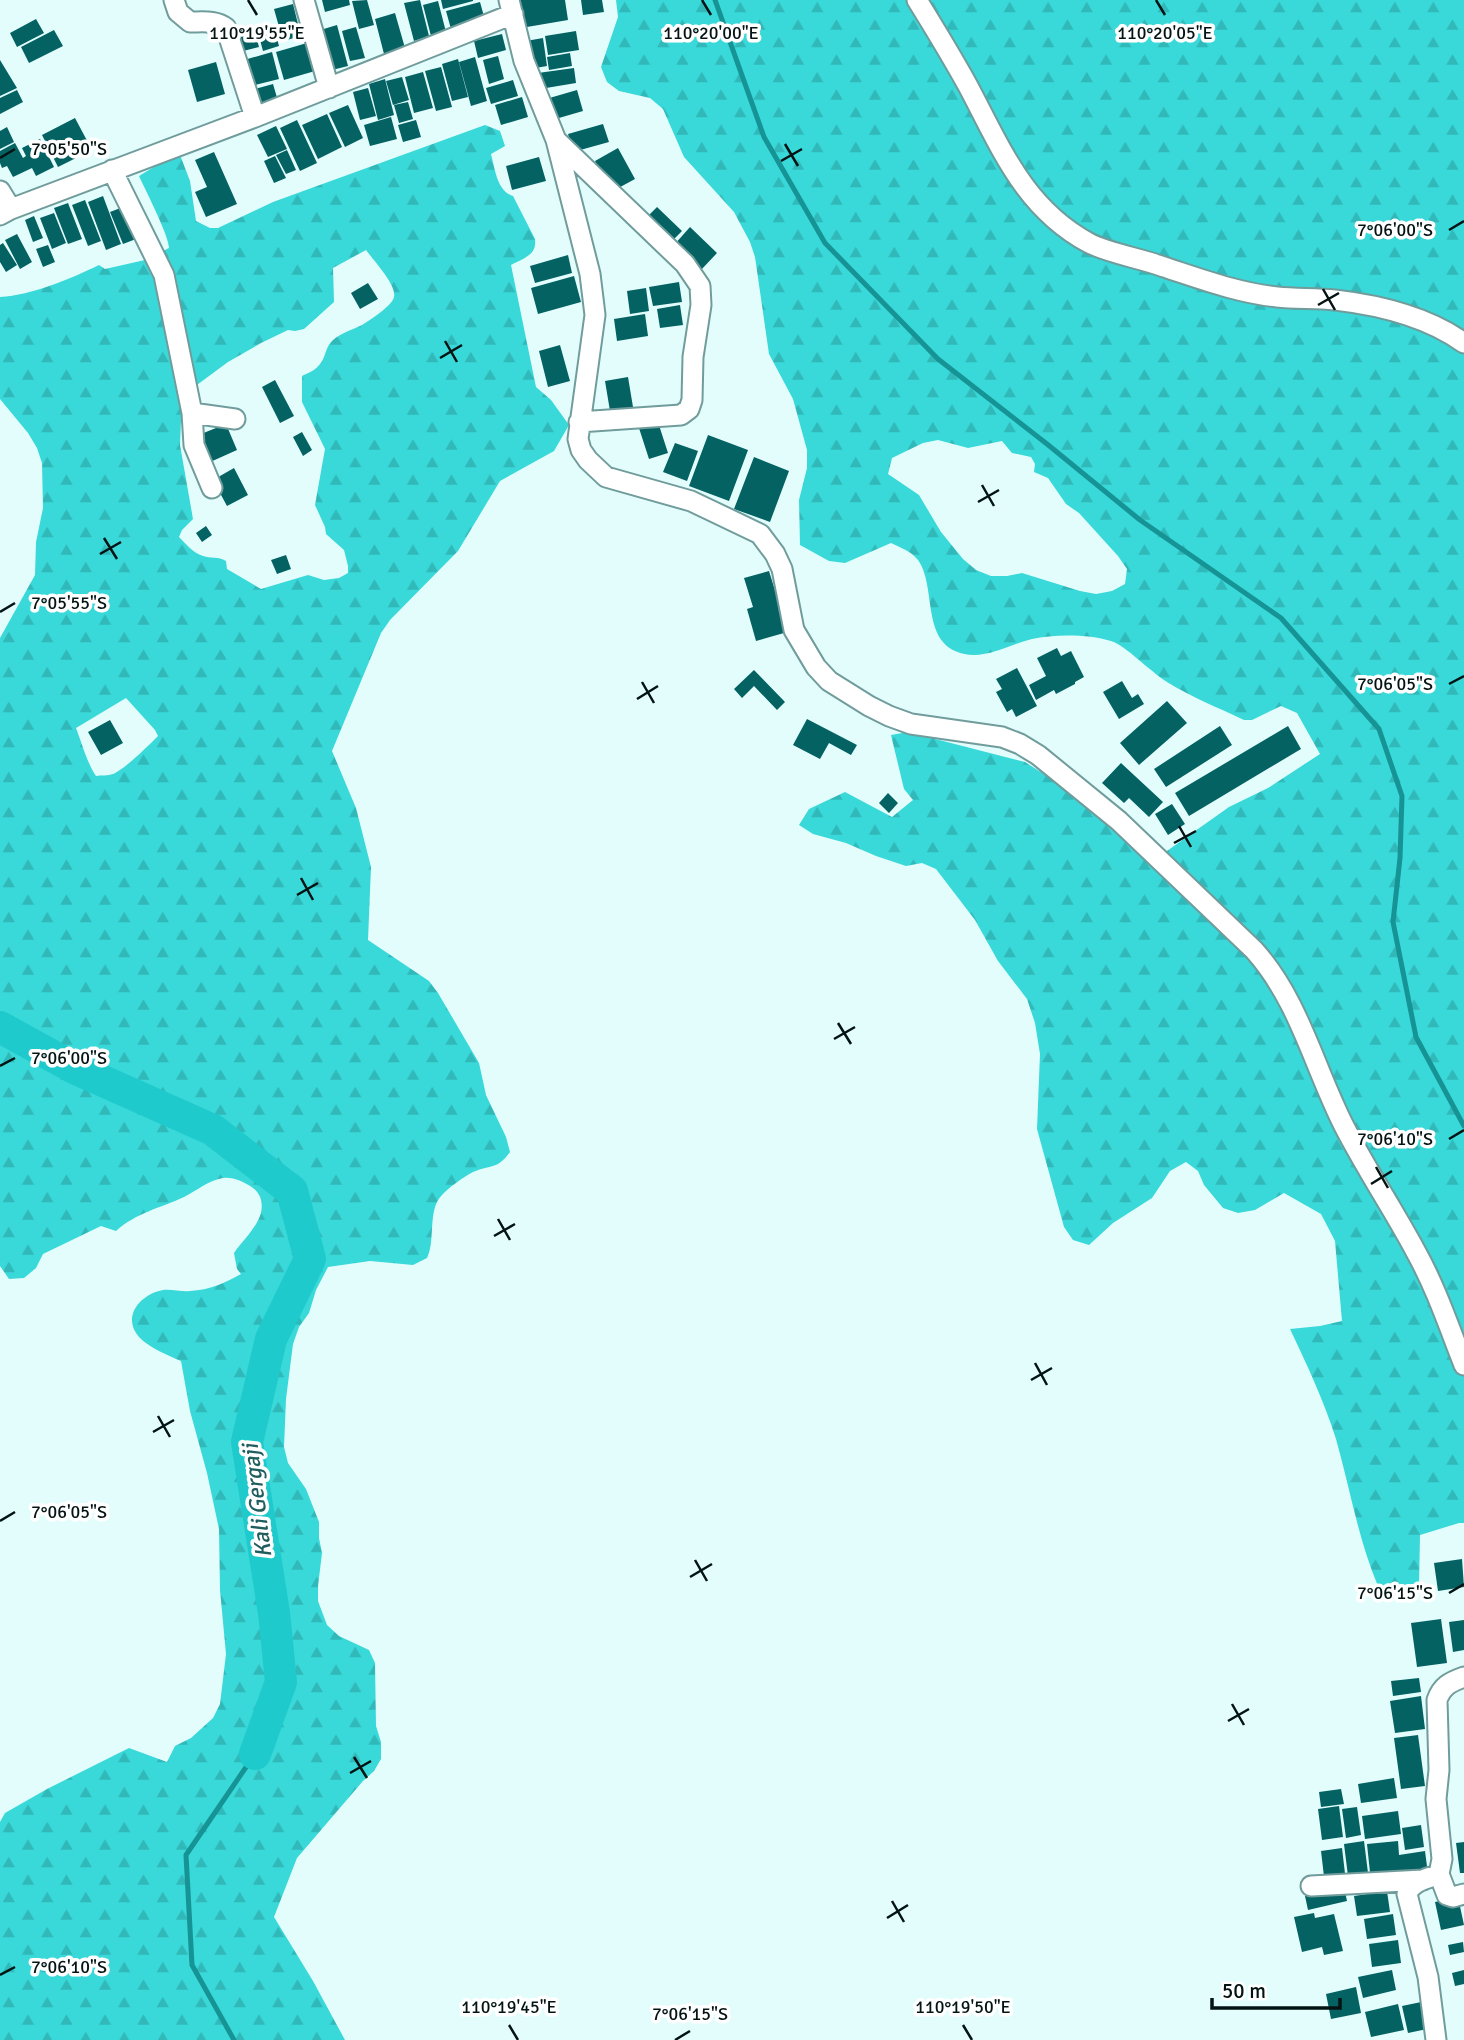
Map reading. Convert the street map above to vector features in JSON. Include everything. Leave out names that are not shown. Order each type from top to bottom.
[{"type":"street","points":[[174,0],[178,12],[190,22],[213,22],[226,28],[255,117]]},
{"type":"street","points":[[304,0],[329,88]]},
{"type":"street","points":[[917,0],[957,66],[1018,178],[1037,204],[1058,223],[1091,244],[1243,291],[1276,297],[1373,305],[1422,321],[1464,343]]},
{"type":"street","points":[[0,191],[5,212],[329,88],[511,7],[524,61],[556,141],[594,296],[595,315],[579,422],[578,439],[581,450],[606,477],[691,501],[760,534],[782,569],[794,630],[816,667],[830,681],[869,706],[911,724],[1002,737],[1038,755],[1119,821],[1254,950],[1273,973],[1288,998],[1344,1125],[1417,1252],[1440,1300],[1464,1365]]},
{"type":"street","points":[[556,141],[685,264],[700,286],[701,305],[689,409],[681,415],[579,422]]},
{"type":"street","points":[[112,170],[164,275],[192,413],[194,445],[212,488]]},
{"type":"street","points":[[192,413],[235,419]]},
{"type":"street","points":[[1436,2040],[1428,1977],[1408,1894],[1413,1885],[1431,1877],[1442,1859],[1436,1799],[1439,1770],[1437,1700],[1446,1684],[1464,1677]]},
{"type":"street","points":[[1311,1886],[1431,1877]]},
{"type":"street","points":[[1431,1877],[1447,1895],[1453,1897],[1464,1894]]},
{"type":"green space","points":[[616,0],[1464,0],[1464,1523],[1420,1535],[1419,1586],[1403,1597],[1378,1586],[1360,1532],[1331,1425],[1290,1329],[1342,1321],[1335,1241],[1321,1214],[1284,1193],[1255,1210],[1238,1213],[1223,1208],[1204,1185],[1198,1171],[1186,1162],[1170,1171],[1152,1198],[1113,1223],[1089,1245],[1073,1240],[1064,1227],[1037,1129],[1040,1054],[1035,1023],[1027,999],[998,961],[975,920],[936,869],[922,863],[906,866],[846,843],[813,834],[799,825],[809,809],[845,792],[892,817],[913,800],[904,789],[891,735],[908,732],[1025,762],[1086,801],[1150,863],[1229,807],[1268,788],[1320,754],[1297,713],[1281,706],[1252,720],[1244,720],[1167,682],[1111,641],[1082,636],[1051,636],[984,654],[955,651],[945,644],[938,634],[923,570],[918,560],[909,552],[891,543],[845,563],[829,561],[800,545],[799,500],[807,468],[807,450],[793,399],[769,354],[755,257],[750,242],[734,212],[684,157],[663,109],[650,98],[619,91],[607,82],[601,67],[618,17]],"holes":[[[938,440],[968,448],[1002,441],[1012,453],[1031,457],[1035,464],[1034,472],[1048,478],[1066,504],[1079,513],[1118,556],[1127,569],[1125,584],[1112,591],[1096,594],[1022,573],[991,576],[976,570],[963,559],[941,532],[919,495],[888,474],[892,458],[923,443]]]},
{"type":"green space","points":[[485,125],[500,131],[505,146],[491,154],[498,179],[503,189],[513,196],[535,239],[532,252],[511,265],[536,387],[551,400],[569,425],[554,451],[500,481],[458,551],[390,620],[381,633],[332,751],[356,808],[371,867],[368,940],[429,981],[438,993],[479,1063],[486,1095],[506,1137],[510,1152],[498,1164],[473,1172],[457,1182],[437,1201],[427,1258],[413,1265],[370,1261],[328,1267],[293,1344],[286,1399],[284,1447],[288,1463],[306,1489],[319,1522],[322,1553],[318,1601],[327,1625],[339,1636],[369,1650],[375,1663],[376,1726],[381,1742],[381,1759],[374,1771],[297,1858],[274,1917],[345,2040],[0,2040],[0,1822],[5,1813],[129,1748],[167,1762],[175,1746],[191,1738],[213,1718],[220,1704],[226,1654],[220,1590],[219,1529],[207,1473],[190,1411],[181,1361],[143,1341],[134,1329],[132,1321],[136,1307],[155,1292],[204,1289],[241,1274],[237,1269],[234,1253],[256,1224],[262,1206],[258,1193],[250,1186],[231,1178],[218,1179],[140,1215],[116,1231],[101,1226],[43,1254],[36,1268],[24,1278],[9,1279],[0,1266],[0,638],[35,575],[36,542],[43,508],[42,463],[37,448],[0,399],[0,297],[38,290],[99,265],[105,269],[145,260],[169,248],[139,176],[180,155],[190,181],[196,221],[210,228],[218,228],[273,202]],"holes":[[[366,250],[392,286],[393,300],[370,320],[333,340],[318,366],[302,376],[302,402],[325,449],[315,505],[326,534],[344,550],[348,573],[339,578],[324,580],[308,575],[261,589],[227,569],[226,561],[199,555],[179,537],[193,519],[180,445],[182,396],[228,362],[261,343],[288,330],[304,329],[334,302],[333,268]],[[126,698],[158,736],[118,771],[111,775],[96,776],[76,728]]]},
{"type":"building","points":[[322,0],[349,0],[350,5],[325,12]]},
{"type":"building","points":[[367,0],[374,25],[359,29],[352,1]]},
{"type":"building","points":[[420,0],[429,36],[414,41],[404,3]]},
{"type":"building","points":[[441,0],[473,0],[473,1],[443,9]]},
{"type":"building","points":[[516,0],[565,0],[568,20],[521,28]]},
{"type":"building","points":[[581,0],[602,0],[604,12],[583,15]]},
{"type":"building","points":[[438,1],[446,32],[431,36],[423,5]]},
{"type":"building","points":[[480,2],[485,20],[451,29],[446,11]]},
{"type":"building","points":[[293,4],[301,36],[283,41],[274,9]]},
{"type":"building","points":[[395,13],[405,48],[384,54],[375,19]]},
{"type":"building","points":[[36,19],[44,33],[17,47],[10,33]]},
{"type":"building","points":[[273,24],[279,46],[263,51],[257,29]]},
{"type":"building","points":[[253,25],[259,47],[243,51],[237,29]]},
{"type":"building","points":[[337,25],[348,66],[328,71],[317,31]]},
{"type":"building","points":[[356,27],[365,58],[350,61],[342,31]]},
{"type":"building","points":[[54,30],[63,46],[29,63],[21,47]]},
{"type":"building","points":[[576,31],[579,50],[548,55],[545,36]]},
{"type":"building","points":[[502,34],[506,50],[478,58],[474,41]]},
{"type":"building","points":[[543,38],[547,66],[530,69],[526,41]]},
{"type":"building","points":[[307,43],[315,71],[284,80],[276,52]]},
{"type":"building","points":[[272,52],[279,79],[251,86],[244,60]]},
{"type":"building","points":[[570,53],[572,66],[549,70],[547,57]]},
{"type":"building","points":[[498,56],[504,79],[489,84],[483,60]]},
{"type":"building","points":[[475,57],[487,101],[471,106],[459,62]]},
{"type":"building","points":[[458,59],[468,97],[452,101],[442,64]]},
{"type":"building","points":[[0,60],[17,88],[0,96]]},
{"type":"building","points":[[216,62],[225,94],[197,102],[188,70]]},
{"type":"building","points":[[441,67],[452,107],[436,111],[425,71]]},
{"type":"building","points":[[574,68],[576,83],[540,89],[538,73]]},
{"type":"building","points":[[423,72],[433,108],[414,113],[405,77]]},
{"type":"building","points":[[402,77],[409,100],[393,105],[386,81]]},
{"type":"building","points":[[385,79],[394,115],[378,120],[369,84]]},
{"type":"building","points":[[513,80],[518,96],[491,104],[486,88]]},
{"type":"building","points":[[273,84],[278,101],[256,107],[251,90]]},
{"type":"building","points":[[368,88],[376,116],[360,120],[353,92]]},
{"type":"building","points":[[17,90],[23,102],[0,114],[0,98]]},
{"type":"building","points":[[577,90],[583,111],[552,120],[546,99]]},
{"type":"building","points":[[522,97],[528,117],[501,125],[495,105]]},
{"type":"building","points":[[408,102],[413,119],[399,123],[394,105]]},
{"type":"building","points":[[348,105],[363,138],[345,147],[329,113]]},
{"type":"building","points":[[327,114],[342,147],[318,159],[302,125]]},
{"type":"building","points":[[391,117],[397,139],[370,146],[364,125]]},
{"type":"building","points":[[75,118],[92,150],[58,167],[42,135]]},
{"type":"building","points":[[297,120],[317,163],[300,171],[280,128]]},
{"type":"building","points":[[416,120],[421,137],[403,142],[398,125]]},
{"type":"building","points":[[603,124],[609,142],[573,152],[568,134]]},
{"type":"building","points":[[276,126],[287,149],[268,157],[257,135]]},
{"type":"building","points":[[7,127],[14,142],[0,149],[0,131]]},
{"type":"building","points":[[40,139],[54,167],[36,176],[32,168],[13,177],[7,166],[2,168],[0,151],[15,143],[23,158],[26,156],[22,148]]},
{"type":"building","points":[[618,148],[635,179],[611,192],[595,161]]},
{"type":"building","points":[[287,150],[296,170],[286,174],[276,155]]},
{"type":"building","points":[[214,152],[237,204],[206,217],[195,192],[207,187],[195,160]]},
{"type":"building","points":[[275,156],[286,178],[274,183],[264,161]]},
{"type":"building","points":[[539,157],[546,181],[512,190],[506,166]]},
{"type":"building","points":[[103,196],[121,244],[106,250],[88,202]]},
{"type":"building","points":[[85,200],[101,241],[88,246],[72,205]]},
{"type":"building","points":[[68,203],[82,239],[68,244],[54,208]]},
{"type":"building","points":[[123,207],[136,239],[123,244],[110,212]]},
{"type":"building","points":[[657,207],[682,231],[672,241],[647,217]]},
{"type":"building","points":[[54,213],[66,243],[52,249],[40,218]]},
{"type":"building","points":[[34,216],[43,238],[33,242],[25,220]]},
{"type":"building","points":[[690,227],[717,253],[701,270],[674,245]]},
{"type":"building","points":[[17,234],[32,262],[20,269],[5,240]]},
{"type":"building","points":[[3,243],[17,265],[6,272],[0,262],[0,245]]},
{"type":"building","points":[[48,245],[55,262],[43,267],[36,249]]},
{"type":"building","points":[[568,255],[572,273],[535,283],[530,266]]},
{"type":"building","points":[[574,276],[581,302],[538,314],[531,288]]},
{"type":"building","points":[[679,282],[682,302],[653,306],[649,287]]},
{"type":"building","points":[[368,283],[378,299],[360,309],[351,293]]},
{"type":"building","points":[[646,288],[649,311],[630,314],[627,291]]},
{"type":"building","points":[[680,305],[683,325],[660,328],[657,309]]},
{"type":"building","points":[[645,314],[648,336],[617,341],[614,319]]},
{"type":"building","points":[[560,345],[570,381],[548,387],[539,351]]},
{"type":"building","points":[[628,377],[633,407],[610,411],[605,381]]},
{"type":"building","points":[[275,380],[294,416],[280,423],[262,387]]},
{"type":"building","points":[[657,419],[668,453],[649,459],[638,425]]},
{"type":"building","points":[[226,424],[237,450],[208,463],[196,436]]},
{"type":"building","points":[[302,432],[312,450],[303,456],[293,437]]},
{"type":"building","points":[[708,435],[748,450],[729,501],[689,486]]},
{"type":"building","points":[[675,443],[698,451],[687,481],[663,472]]},
{"type":"building","points":[[754,457],[789,471],[770,522],[734,509]]},
{"type":"building","points":[[234,468],[248,495],[227,506],[213,480]]},
{"type":"building","points":[[206,526],[212,535],[202,542],[196,533]]},
{"type":"building","points":[[286,555],[291,569],[277,574],[271,560]]},
{"type":"building","points":[[769,571],[778,600],[782,599],[791,631],[756,641],[747,609],[753,607],[744,578]]},
{"type":"building","points":[[1057,648],[1061,656],[1071,651],[1084,677],[1056,694],[1054,690],[1036,700],[1029,685],[1046,676],[1037,658]]},
{"type":"building","points":[[1017,668],[1037,706],[1016,717],[1012,709],[1007,712],[996,692],[1002,689],[996,679]]},
{"type":"building","points":[[754,670],[785,702],[777,710],[754,686],[742,698],[734,689]]},
{"type":"building","points":[[1122,681],[1132,698],[1138,694],[1144,704],[1119,719],[1103,692]]},
{"type":"building","points":[[1167,701],[1187,723],[1139,765],[1120,743]]},
{"type":"building","points":[[807,719],[857,745],[851,755],[829,743],[820,759],[793,745]]},
{"type":"building","points":[[110,720],[123,743],[101,755],[88,732]]},
{"type":"building","points":[[1220,726],[1232,745],[1166,787],[1154,769]]},
{"type":"building","points":[[1288,726],[1301,749],[1189,816],[1175,793]]},
{"type":"building","points":[[1121,763],[1163,802],[1149,817],[1129,798],[1124,803],[1102,783]]},
{"type":"building","points":[[888,793],[898,803],[889,813],[879,803]]},
{"type":"building","points":[[1172,804],[1185,824],[1168,835],[1155,814]]},
{"type":"building","points":[[1462,1559],[1464,1587],[1438,1591],[1434,1563]]},
{"type":"building","points":[[1441,1619],[1447,1663],[1417,1667],[1411,1623]]},
{"type":"building","points":[[1464,1620],[1464,1650],[1453,1652],[1449,1622]]},
{"type":"building","points":[[1419,1678],[1421,1692],[1393,1696],[1391,1681]]},
{"type":"building","points":[[1421,1696],[1425,1729],[1395,1733],[1390,1701]]},
{"type":"building","points":[[1418,1735],[1425,1786],[1401,1789],[1394,1738]]},
{"type":"building","points":[[1394,1778],[1397,1798],[1361,1803],[1358,1784]]},
{"type":"building","points":[[1341,1789],[1344,1804],[1321,1807],[1319,1792]]},
{"type":"building","points":[[1339,1806],[1343,1837],[1322,1840],[1318,1809]]},
{"type":"building","points":[[1357,1807],[1361,1835],[1346,1838],[1342,1809]]},
{"type":"building","points":[[1398,1811],[1401,1834],[1365,1839],[1362,1816]]},
{"type":"building","points":[[1421,1825],[1424,1847],[1405,1850],[1402,1828]]},
{"type":"building","points":[[1364,1841],[1369,1881],[1349,1884],[1344,1844]]},
{"type":"building","points":[[1398,1841],[1399,1855],[1425,1851],[1428,1874],[1371,1882],[1367,1844]]},
{"type":"building","points":[[1464,1842],[1464,1873],[1460,1873],[1456,1843]]},
{"type":"building","points":[[1342,1848],[1346,1882],[1325,1885],[1321,1851]]},
{"type":"building","points":[[1344,1887],[1347,1901],[1308,1910],[1305,1896]]},
{"type":"building","points":[[1387,1891],[1390,1912],[1357,1916],[1354,1896]]},
{"type":"building","points":[[1458,1897],[1464,1925],[1441,1930],[1435,1902]]},
{"type":"building","points":[[1314,1913],[1315,1918],[1334,1914],[1343,1951],[1324,1955],[1322,1947],[1302,1952],[1294,1917]]},
{"type":"building","points":[[1393,1914],[1396,1935],[1367,1939],[1364,1919]]},
{"type":"building","points":[[1398,1940],[1401,1963],[1372,1967],[1369,1944]]},
{"type":"building","points":[[1463,1942],[1464,1952],[1450,1955],[1448,1945]]},
{"type":"building","points":[[1392,1970],[1396,1990],[1363,1998],[1358,1977]]},
{"type":"building","points":[[1464,1970],[1464,1984],[1455,1986],[1452,1973]]},
{"type":"building","points":[[1356,1987],[1361,2013],[1331,2019],[1326,1994]]},
{"type":"building","points":[[1426,2001],[1432,2028],[1408,2033],[1402,2006]]},
{"type":"building","points":[[1398,2004],[1404,2030],[1371,2037],[1365,2012]]},
{"type":"waterway","points":[[715,0],[764,137],[825,243],[938,359],[1140,520],[1281,618],[1379,729],[1402,796],[1400,858],[1393,922],[1416,1037],[1464,1126]]},
{"type":"waterway","name":"Kali Gergaji","points":[[0,1027],[76,1069],[213,1130],[292,1191],[310,1259],[271,1339],[247,1442],[274,1613],[281,1682],[255,1754]]},
{"type":"waterway","name":"Kali Gergaji","points":[[234,2040],[192,1965],[186,1855],[255,1754]]}]
